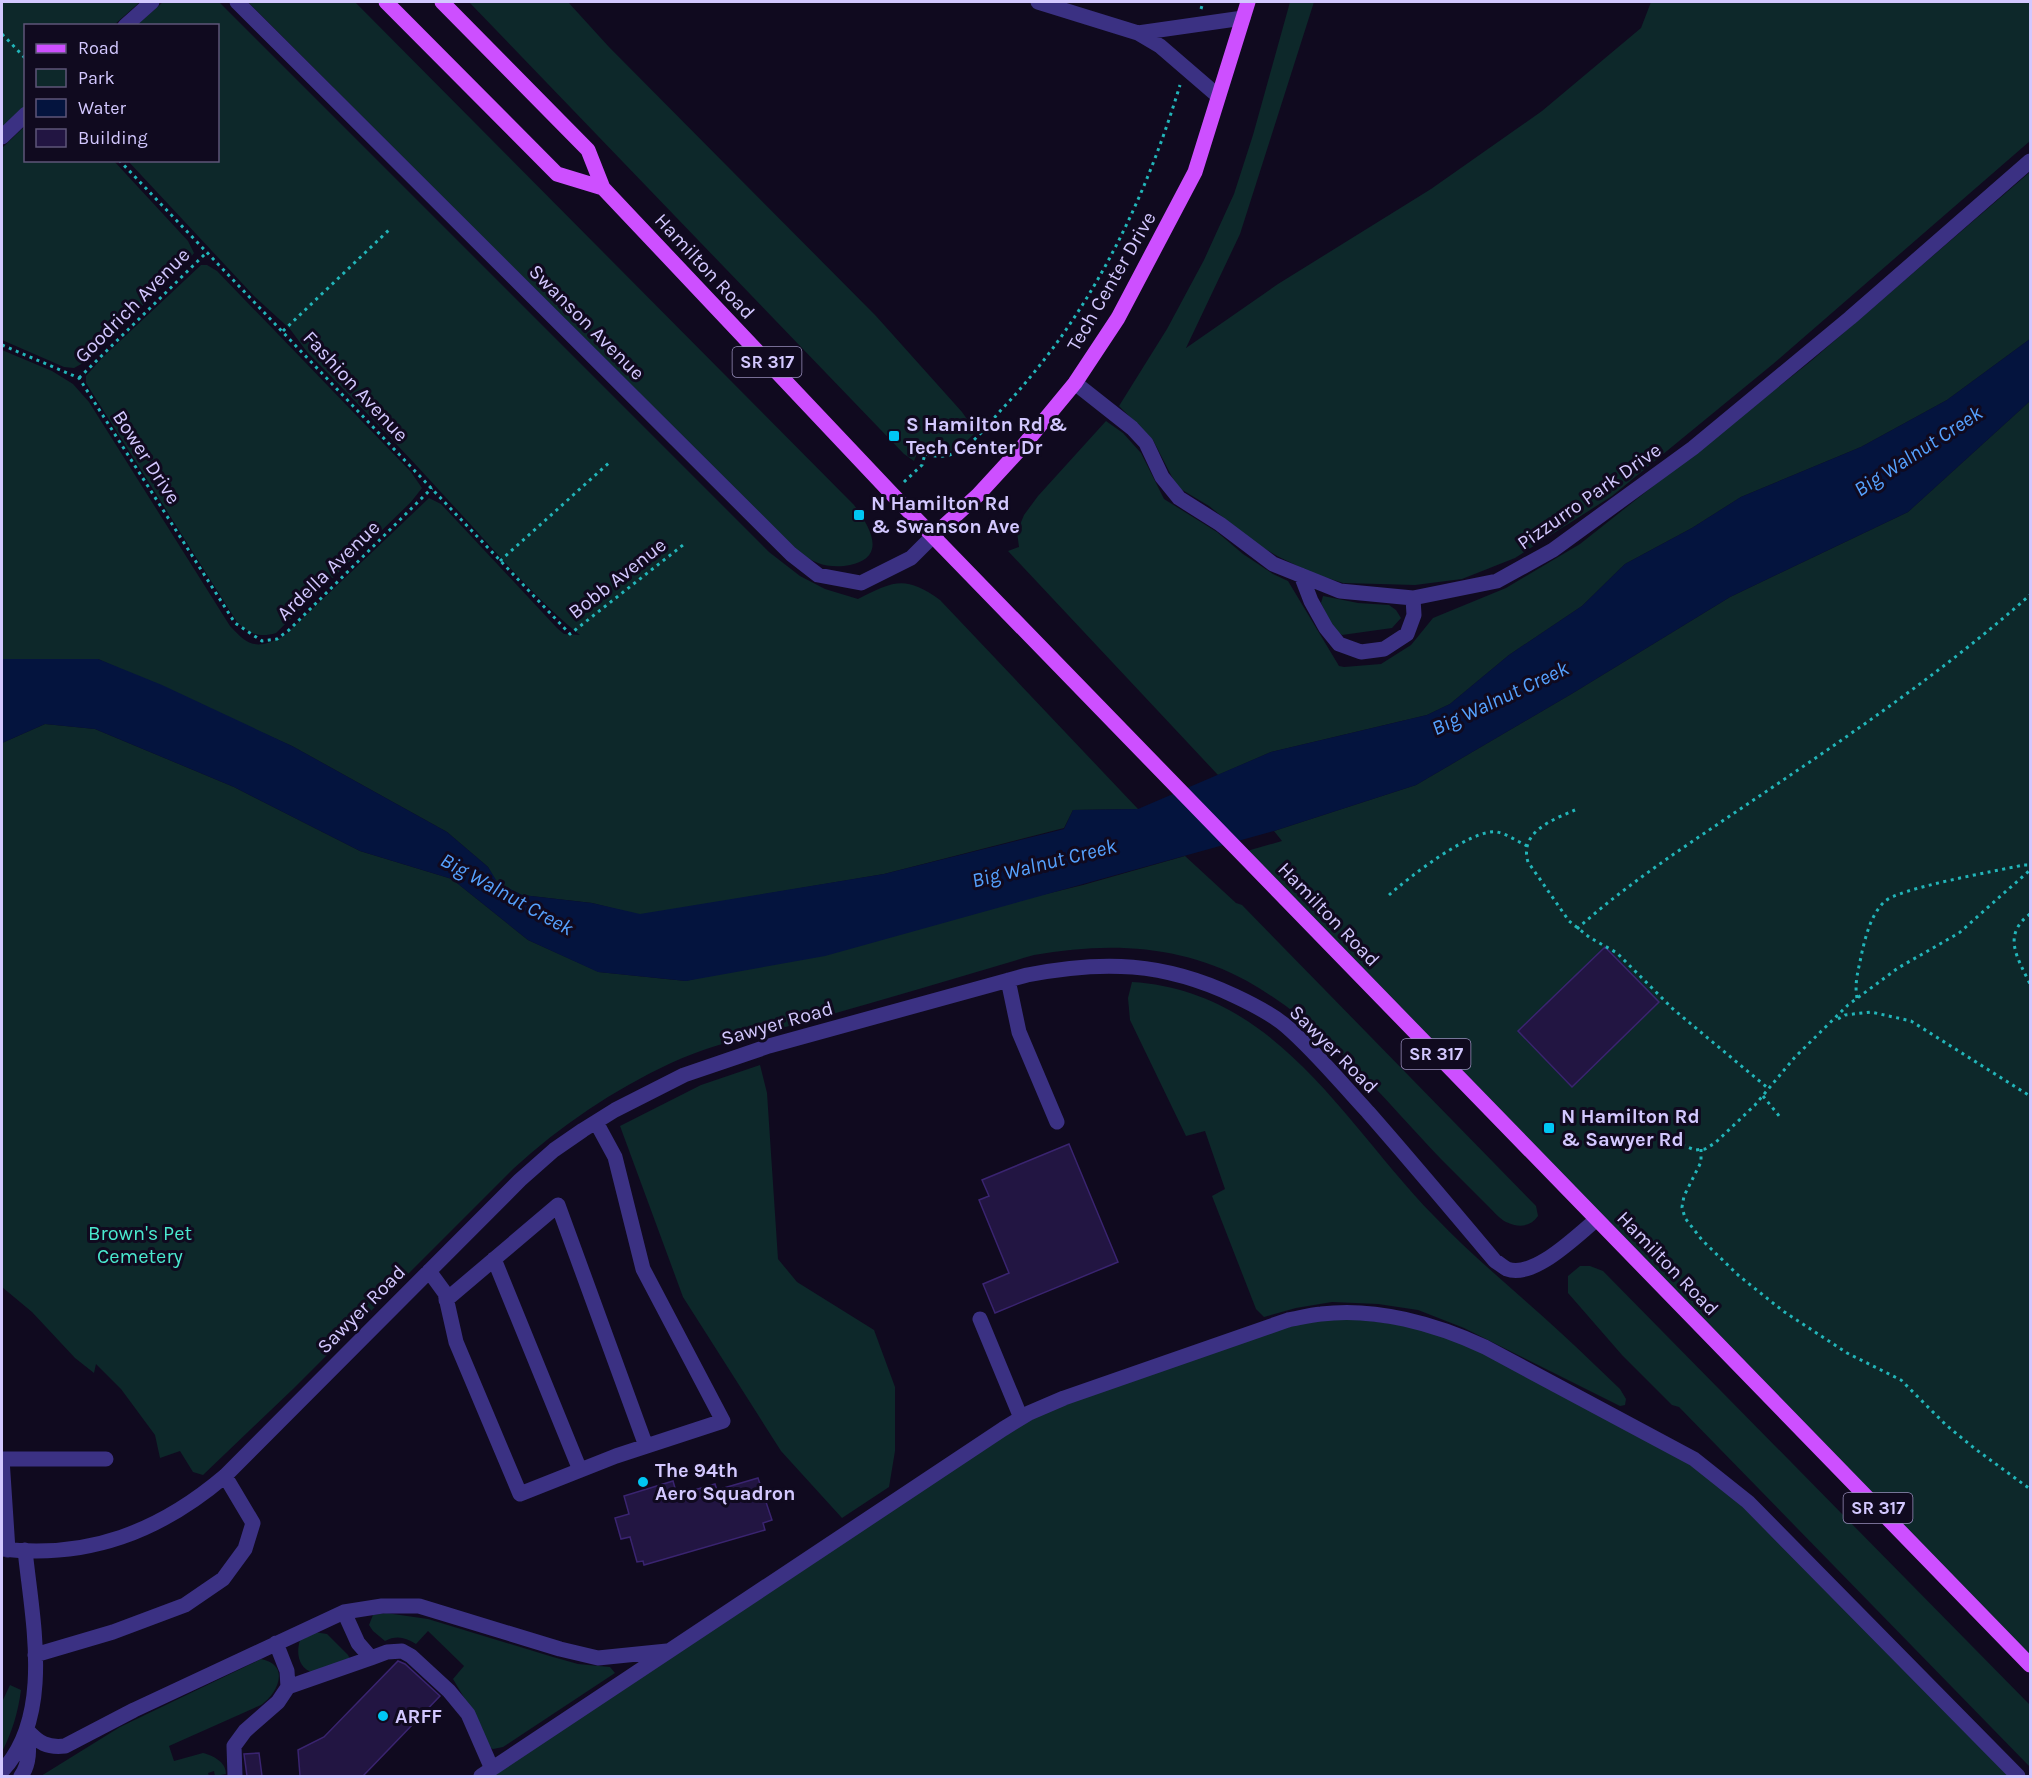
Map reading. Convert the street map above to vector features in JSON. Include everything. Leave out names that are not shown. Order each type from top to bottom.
[{"type":"main road","name":"Hamilton Road","points":[[386,2],[557,174],[603,188]]},
{"type":"main road","name":"Hamilton Road","points":[[442,2],[588,150],[603,188],[892,494],[2031,1665]]},
{"type":"main road","name":"Tech Center Drive","points":[[933,536],[978,495],[1023,446],[1075,383],[1118,318],[1195,172],[1248,2]]},
{"type":"street","points":[[127,24],[152,2]]},
{"type":"street","name":"Swanson Avenue","points":[[237,2],[791,554],[818,575],[861,583],[868,581],[910,558],[933,536]]},
{"type":"street","points":[[1038,2],[1138,33],[1160,46],[1218,96]]},
{"type":"street","points":[[1138,33],[1243,18]]},
{"type":"street","points":[[2,137],[24,116]]},
{"type":"street","name":"Pizzurro Park Drive","points":[[1075,383],[1132,428],[1146,442],[1162,477],[1179,498],[1220,524],[1273,564],[1340,591],[1413,598],[1497,581],[1553,550],[1657,476],[1850,318],[2031,161]]},
{"type":"street","points":[[1301,575],[1311,601],[1326,628],[1339,644],[1361,652],[1384,649],[1407,634],[1414,615],[1413,598]]},
{"type":"street","name":"Sawyer Road","points":[[5,1549],[69,1550],[88,1547],[134,1533],[182,1509],[225,1476],[520,1180],[554,1150],[651,1090],[716,1063],[1008,980],[1062,968],[1099,965],[1132,966],[1166,971],[1195,979],[1252,1004],[1285,1025],[1315,1054],[1417,1167],[1495,1261],[1508,1269],[1530,1269],[1543,1262],[1596,1220]]},
{"type":"street","points":[[1008,980],[1019,1032],[1057,1122]]},
{"type":"street","points":[[429,1271],[445,1293],[456,1342],[520,1494],[646,1446],[723,1421],[643,1269],[615,1156],[596,1122]]},
{"type":"street","points":[[446,1300],[558,1205],[646,1446]]},
{"type":"street","points":[[494,1259],[580,1470]]},
{"type":"street","points":[[236,1776],[234,1746],[245,1731],[278,1702],[288,1688],[387,1652],[402,1651],[411,1656],[449,1691],[468,1714],[486,1773],[1021,1418],[1064,1398],[1288,1320],[1322,1314],[1357,1314],[1391,1317],[1456,1333],[1666,1442],[1694,1459],[1748,1502],[2018,1776]]},
{"type":"street","points":[[980,1319],[1021,1418]]},
{"type":"street","points":[[5,1549],[2,1459],[106,1459]]},
{"type":"street","points":[[35,1654],[113,1632],[185,1605],[223,1579],[245,1549],[253,1523],[225,1476]]},
{"type":"street","points":[[2,1771],[17,1752],[27,1731],[35,1696],[35,1654],[25,1550]]},
{"type":"street","points":[[27,1731],[43,1745],[65,1746],[344,1612],[382,1606],[419,1606],[560,1649],[598,1658],[670,1651]]},
{"type":"street","points":[[344,1612],[358,1644],[371,1658]]},
{"type":"street","points":[[276,1643],[287,1671],[288,1688]]},
{"type":"street","points":[[21,1776],[28,1759],[27,1731]]},
{"type":"path","points":[[1197,24],[1203,2]]},
{"type":"path","points":[[2,33],[24,57]]},
{"type":"path","points":[[892,494],[922,465],[925,454],[940,457],[949,455],[968,444],[1047,358],[1115,252],[1148,180],[1165,135],[1185,67]]},
{"type":"path","name":"Fashion Avenue","points":[[121,162],[570,634]]},
{"type":"path","points":[[283,331],[391,228]]},
{"type":"path","name":"Goodrich Avenue","points":[[79,378],[206,252]]},
{"type":"path","points":[[2,345],[79,378]]},
{"type":"path","name":"Bower Drive","points":[[79,378],[235,623]]},
{"type":"path","points":[[500,561],[611,461]]},
{"type":"path","name":"Ardella Avenue","points":[[235,623],[262,641],[277,639],[289,630],[432,488]]},
{"type":"path","name":"Bobb Avenue","points":[[570,634],[683,545]]},
{"type":"path","points":[[1578,929],[1659,864],[1931,675],[1978,640],[2031,595]]},
{"type":"path","points":[[1575,810],[1544,825],[1530,838],[1526,854],[1528,862],[1569,921],[1617,953],[1673,1009],[1769,1089]]},
{"type":"path","points":[[1389,895],[1411,876],[1470,838],[1482,833],[1496,832],[1527,846]]},
{"type":"path","points":[[1857,998],[1855,987],[1872,918],[1891,896],[2023,865],[2031,867]]},
{"type":"path","points":[[1682,1145],[1705,1149],[1715,1143],[1763,1096],[1795,1057],[1857,998],[1898,968],[1959,933],[2031,867]]},
{"type":"path","points":[[2031,914],[2021,921],[2014,936],[2017,955],[2031,984]]},
{"type":"path","points":[[1834,1021],[1845,1015],[1871,1012],[1911,1021],[2031,1096]]},
{"type":"path","points":[[1763,1096],[1780,1117]]},
{"type":"path","points":[[1701,1149],[1701,1162],[1684,1196],[1682,1207],[1685,1218],[1702,1240],[1738,1275],[1792,1317],[1846,1353],[1901,1380],[1946,1425],[2031,1489]]},
{"type":"green space","points":[[2,2],[140,2],[115,24],[24,24],[24,109],[2,130]]},
{"type":"green space","points":[[163,2],[219,2],[769,552],[800,576],[825,589],[858,599],[881,588],[899,583],[917,587],[940,600],[1138,809],[1073,810],[1064,828],[884,874],[640,915],[592,903],[522,895],[497,883],[488,867],[447,832],[292,746],[98,659],[2,659],[2,350],[52,371],[73,384],[89,402],[230,626],[249,642],[267,643],[284,636],[429,498],[441,504],[557,628],[564,634],[580,635],[529,587],[307,352],[290,329],[254,296],[129,162],[219,162],[219,24],[138,24]]},
{"type":"green space","points":[[248,2],[355,2],[854,505],[870,532],[872,548],[869,555],[862,561],[850,565],[826,565],[808,558],[781,536]]},
{"type":"green space","points":[[469,2],[568,2],[609,47],[876,316],[962,412],[976,432],[950,451],[937,452],[919,449],[914,461],[904,454]]},
{"type":"green space","points":[[1290,2],[1314,2],[1240,234],[1186,348],[1278,284],[1431,189],[1542,111],[1641,28],[1651,2],[2030,2],[2030,141],[1773,364],[1612,496],[1515,558],[1462,579],[1415,585],[1343,583],[1312,573],[1277,556],[1252,541],[1209,506],[1179,488],[1153,440],[1119,406],[1167,329],[1204,260],[1234,194]]},
{"type":"green space","points":[[24,127],[24,162],[115,162],[188,241],[194,253],[85,362],[74,368],[64,367],[2,340],[2,148]]},
{"type":"green space","points":[[2030,172],[2030,339],[1947,400],[1861,447],[1741,497],[1692,528],[1625,564],[1582,606],[1509,655],[1450,704],[1427,715],[1271,752],[1218,775],[1008,551],[1019,547],[1017,532],[1024,515],[1038,496],[1106,421],[1123,433],[1141,453],[1164,499],[1217,532],[1243,554],[1273,574],[1288,581],[1339,666],[1381,664],[1411,645],[1433,618],[1506,588],[1580,544],[1811,361]]},
{"type":"green space","points":[[201,265],[207,265],[217,271],[411,472],[422,488],[411,502],[276,633],[255,634],[237,622],[86,383],[86,376],[102,358]]},
{"type":"green space","points":[[2030,401],[2030,1665],[1240,853],[1282,841],[1274,831],[1416,785],[1730,597],[1908,512]]},
{"type":"green space","points":[[1323,596],[1358,603],[1389,605],[1401,618],[1392,628],[1342,635],[1334,630],[1321,603]]},
{"type":"green space","name":"Brown's Pet Cemetery","points":[[45,724],[95,729],[234,787],[360,851],[452,879],[528,940],[599,972],[686,981],[1083,885],[1185,856],[1236,903],[1242,905],[1536,1206],[1538,1216],[1531,1222],[1520,1226],[1502,1219],[1441,1159],[1350,1062],[1301,1018],[1275,998],[1247,981],[1196,960],[1143,949],[1089,948],[1034,955],[702,1050],[649,1074],[608,1097],[549,1138],[513,1169],[293,1389],[203,1475],[193,1472],[180,1451],[160,1458],[155,1435],[121,1389],[96,1364],[94,1373],[75,1358],[32,1312],[2,1287],[2,743]]},
{"type":"green space","points":[[1132,982],[1183,991],[1228,1009],[1268,1035],[1337,1103],[1434,1216],[1620,1389],[1626,1399],[1625,1405],[1620,1406],[1464,1328],[1418,1310],[1378,1304],[1332,1302],[1296,1308],[1264,1317],[1256,1309],[1212,1196],[1225,1189],[1205,1131],[1186,1136],[1130,1020],[1128,998]]},
{"type":"green space","points":[[760,1065],[767,1093],[778,1259],[797,1282],[874,1330],[895,1387],[895,1451],[889,1487],[842,1518],[781,1451],[683,1297],[620,1126],[701,1085]]},
{"type":"green space","points":[[1580,1266],[1590,1266],[1603,1271],[2030,1705],[2030,1767],[1679,1407],[1672,1405],[1622,1355],[1568,1293],[1568,1276]]},
{"type":"green space","points":[[1322,1314],[1456,1333],[1694,1459],[2018,1776],[481,1776],[1029,1413]]},
{"type":"green space","points":[[386,1613],[428,1619],[578,1664],[610,1667],[615,1673],[503,1747],[493,1749],[488,1747],[482,1728],[453,1679],[464,1666],[428,1631],[416,1644],[400,1638],[385,1641],[369,1625],[373,1615]]},
{"type":"green space","points":[[314,1632],[327,1634],[350,1659],[313,1673],[304,1668],[298,1655],[300,1640]]},
{"type":"green space","points":[[261,1659],[270,1662],[279,1673],[276,1687],[267,1700],[261,1705],[169,1746],[174,1761],[203,1753],[219,1760],[226,1774],[215,1776],[214,1771],[208,1773],[209,1776],[41,1776],[120,1727]]},
{"type":"green space","points":[[10,1685],[21,1690],[14,1722],[2,1752],[2,1702]]},
{"type":"water","name":"Big Walnut Creek","points":[[2030,339],[2030,401],[1908,512],[1730,597],[1416,785],[1274,831],[825,956],[686,981],[598,972],[528,940],[452,879],[360,851],[234,787],[95,729],[45,724],[2,743],[2,659],[98,659],[162,685],[292,746],[447,832],[488,867],[498,883],[522,895],[592,903],[640,914],[884,874],[1064,829],[1073,810],[1138,809],[1271,752],[1427,715],[1450,704],[1509,655],[1582,606],[1625,564],[1692,528],[1741,497],[1861,447],[1947,400]]},
{"type":"building","points":[[1605,947],[1659,1002],[1572,1087],[1518,1031]]},
{"type":"building","points":[[1069,1144],[1118,1262],[995,1313],[983,1284],[1009,1273],[979,1200],[989,1196],[982,1180]]},
{"type":"building","points":[[758,1478],[772,1520],[763,1523],[765,1530],[644,1565],[643,1561],[637,1562],[630,1537],[621,1539],[615,1518],[629,1514],[624,1496],[673,1481],[677,1495],[715,1484],[717,1490]]},
{"type":"building","name":"ARFF","points":[[398,1661],[405,1664],[440,1696],[363,1776],[300,1776],[298,1750],[324,1737]]},
{"type":"building","points":[[259,1753],[262,1776],[247,1776],[244,1754]]},
{"type":"place","name":"S Hamilton Rd & Tech Center Dr","points":[[894,436]]},
{"type":"place","name":"N Hamilton Rd & Swanson Ave","points":[[859,515]]},
{"type":"place","name":"N Hamilton Rd & Sawyer Rd","points":[[1549,1128]]},
{"type":"place","name":"The 94th Aero Squadron","points":[[643,1482]]},
{"type":"place","name":"ARFF","points":[[383,1716]]}]
